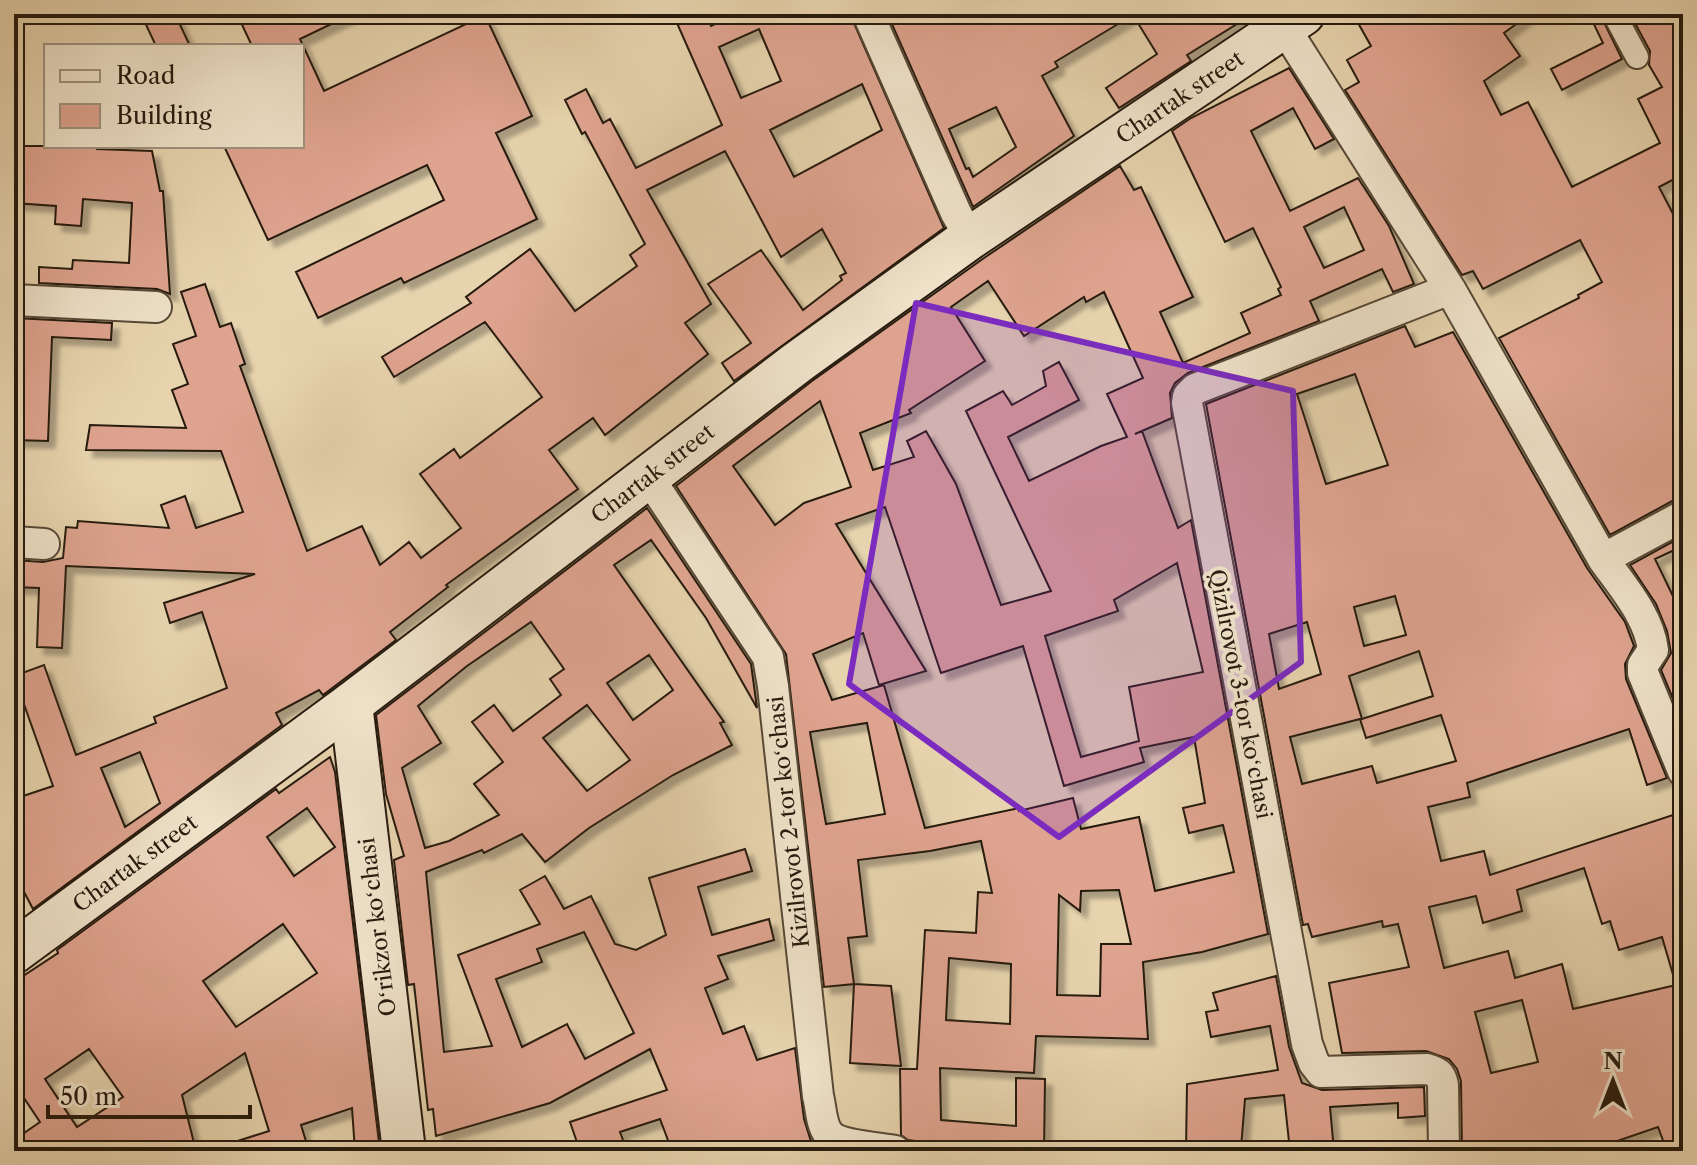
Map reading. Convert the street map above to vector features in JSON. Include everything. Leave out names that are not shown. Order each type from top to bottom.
[{"type":"main road","name":"Chartak street","points":[[14,952],[351,704],[798,362],[970,238],[1294,20]]},
{"type":"main road","name":"Oʻrikzor koʻchasi","points":[[351,704],[404,1151]]},
{"type":"street","points":[[868,14],[970,238]]},
{"type":"street","points":[[1614,14],[1637,57]]},
{"type":"street","points":[[1294,20],[1603,559],[1632,600],[1651,636],[1653,650],[1643,665],[1643,673],[1683,771]]},
{"type":"street","name":"Qizilrovot 3-tor koʻchasi","points":[[1444,1151],[1443,1085],[1436,1071],[1321,1072],[1307,1044],[1187,403],[1188,396],[1195,389],[1450,289]]},
{"type":"street","points":[[14,300],[156,307]]},
{"type":"street","name":"Kizilrovot 2-tor koʻchasi","points":[[647,475],[768,657],[818,1096],[826,1131],[832,1138],[846,1143],[895,1151]]},
{"type":"street","points":[[1603,559],[1683,516]]},
{"type":"highlighted area","points":[[916,303],[1293,391],[1301,662],[1059,837],[849,684]]},
{"type":"building","points":[[141,14],[175,14],[189,44],[155,44]]},
{"type":"building","points":[[237,14],[352,14],[300,39],[302,44],[251,44]]},
{"type":"building","points":[[673,14],[706,14],[711,26],[738,14],[850,14],[944,228],[734,381],[722,363],[751,343],[708,284],[761,250],[803,310],[842,280],[840,276],[846,273],[822,229],[781,257],[725,151],[647,190],[711,304],[685,323],[708,354],[605,435],[593,418],[549,450],[578,489],[446,585],[448,587],[390,632],[396,640],[323,695],[319,690],[276,713],[282,725],[33,909],[14,873],[14,799],[53,786],[14,676],[44,665],[76,755],[156,723],[154,717],[227,688],[202,612],[170,623],[164,603],[255,574],[66,566],[62,648],[37,647],[39,588],[14,587],[14,560],[43,562],[63,558],[66,527],[77,528],[78,521],[169,528],[161,505],[185,496],[196,528],[243,512],[221,451],[86,450],[90,425],[186,428],[172,390],[188,384],[173,344],[196,336],[181,292],[205,284],[220,327],[231,323],[245,364],[240,366],[307,551],[362,526],[380,565],[409,542],[421,558],[461,528],[420,474],[454,449],[460,458],[542,397],[485,322],[394,377],[382,357],[471,303],[466,297],[530,249],[575,311],[637,266],[630,255],[645,244],[565,100],[586,89],[603,123],[610,119],[636,168],[722,125]],"holes":[[[759,29],[781,81],[741,98],[719,47]],[[862,84],[882,130],[794,177],[770,130]],[[140,752],[160,803],[125,827],[101,768]]]},
{"type":"building","points":[[911,14],[1253,14],[1187,55],[1191,61],[1119,108],[1106,88],[1157,54],[1133,15],[1055,62],[1058,67],[1042,76],[1074,136],[973,207],[891,22]],"holes":[[[996,107],[1016,147],[973,177],[969,168],[966,169],[949,129]]]},
{"type":"building","points":[[1353,14],[1530,14],[1504,33],[1520,56],[1484,81],[1501,115],[1528,102],[1572,187],[1660,143],[1638,99],[1662,87],[1649,65],[1650,51],[1630,14],[1683,14],[1683,187],[1678,177],[1659,187],[1683,233],[1683,498],[1610,535],[1499,338],[1579,298],[1578,295],[1602,282],[1580,240],[1483,289],[1473,271],[1462,275],[1345,90],[1359,82],[1347,60],[1371,46]]},
{"type":"building","points":[[1589,14],[1600,14],[1622,59],[1562,90],[1551,69],[1603,43]]},
{"type":"building","points":[[485,15],[532,116],[496,133],[537,219],[404,283],[401,278],[318,318],[296,272],[444,200],[427,165],[268,240],[225,148],[304,148],[304,48],[324,91]]},
{"type":"building","points":[[1289,68],[1334,139],[1315,149],[1293,108],[1251,131],[1290,211],[1358,178],[1389,226],[1414,284],[1393,292],[1382,269],[1310,301],[1319,321],[1188,373],[1175,383],[1170,393],[1172,418],[1135,434],[1142,431],[1178,528],[1191,520],[1268,934],[1202,952],[1143,962],[1148,1039],[1036,1036],[1034,1073],[940,1068],[941,1120],[1016,1126],[1016,1078],[1045,1079],[1044,1151],[984,1151],[908,1140],[901,1135],[900,1069],[917,1069],[925,930],[976,933],[978,892],[992,893],[981,841],[858,860],[867,936],[848,938],[854,984],[824,987],[786,654],[676,486],[812,381],[984,258],[1120,166],[1134,190],[1141,187],[1193,297],[1160,312],[1183,363],[1250,333],[1241,313],[1281,295],[1278,289],[1281,287],[1253,228],[1225,242],[1172,131],[1191,118]],"holes":[[[1344,207],[1364,250],[1324,268],[1304,227]],[[988,281],[1024,336],[1084,297],[1086,302],[1104,292],[1143,378],[1107,394],[1127,437],[1101,446],[1029,481],[1008,437],[1079,400],[1059,362],[1043,371],[1046,386],[1012,405],[1003,391],[966,411],[1051,591],[1001,605],[956,484],[926,431],[907,441],[914,457],[873,470],[860,433],[911,413],[909,410],[985,361],[951,307]],[[820,401],[851,487],[804,503],[775,525],[733,466]],[[885,507],[941,673],[1023,646],[1064,786],[1144,762],[1140,748],[1194,737],[1205,803],[1183,808],[1189,833],[1223,825],[1234,872],[1155,891],[1139,817],[1081,829],[1073,798],[925,828],[884,685],[832,700],[813,654],[863,633],[879,685],[926,671],[836,524]],[[1177,563],[1203,672],[1129,687],[1139,741],[1081,757],[1045,636],[1118,611],[1114,600]],[[867,723],[885,814],[826,824],[810,732]],[[1119,890],[1131,944],[1101,944],[1100,996],[1057,995],[1059,895],[1080,911],[1081,891]],[[949,958],[1011,964],[1010,1024],[946,1020]]]},
{"type":"building","points":[[14,146],[152,151],[160,191],[163,191],[170,294],[157,289],[39,283],[39,267],[72,269],[73,260],[129,263],[132,203],[83,199],[81,226],[55,224],[56,206],[14,203]]},
{"type":"building","points":[[14,318],[112,323],[111,340],[52,337],[48,441],[14,440]]},
{"type":"building","points":[[1405,326],[1415,347],[1453,332],[1587,568],[1625,622],[1634,646],[1625,664],[1626,679],[1667,778],[1647,785],[1629,729],[1467,783],[1470,797],[1428,807],[1441,861],[1484,851],[1490,875],[1673,815],[1683,846],[1683,1151],[1667,1151],[1658,1127],[1588,1151],[1462,1151],[1461,1081],[1449,1059],[1426,1051],[1342,1053],[1329,983],[1409,967],[1398,924],[1383,927],[1382,921],[1312,937],[1308,924],[1303,925],[1206,404]],"holes":[[[1355,374],[1388,465],[1326,484],[1297,394]],[[1395,596],[1406,635],[1364,646],[1354,607]],[[1307,622],[1321,674],[1279,689],[1269,634]],[[1419,651],[1433,696],[1362,719],[1349,676]],[[1441,715],[1456,761],[1377,783],[1372,766],[1302,784],[1290,737],[1360,719],[1366,738]],[[1584,868],[1602,924],[1610,921],[1619,950],[1662,937],[1676,985],[1573,1009],[1562,964],[1515,978],[1508,951],[1444,968],[1429,907],[1476,896],[1483,923],[1522,911],[1517,890]],[[1522,1000],[1538,1062],[1491,1073],[1475,1012]]]},
{"type":"building","points":[[647,508],[751,664],[757,708],[706,618],[651,540],[614,565],[724,722],[720,723],[732,745],[673,775],[589,828],[545,862],[522,834],[484,853],[482,850],[426,872],[444,1052],[492,1046],[458,955],[540,924],[520,890],[545,876],[564,909],[591,896],[615,944],[636,950],[666,935],[649,878],[745,849],[752,871],[698,887],[712,935],[769,919],[774,940],[718,956],[728,979],[705,988],[723,1034],[744,1026],[757,1060],[795,1048],[804,1119],[814,1151],[764,1151],[763,1141],[728,1151],[672,1151],[660,1119],[620,1132],[627,1151],[580,1151],[570,1122],[667,1090],[650,1049],[550,1103],[436,1136],[433,1109],[428,1110],[414,984],[408,985],[394,860],[404,856],[386,794],[376,715]],"holes":[[[531,622],[564,669],[550,679],[561,695],[513,731],[494,705],[472,722],[503,762],[474,784],[499,815],[449,841],[425,848],[402,768],[441,743],[418,706],[467,666]],[[649,655],[673,690],[633,720],[607,683]],[[587,705],[630,760],[587,791],[543,738]],[[584,932],[634,1033],[585,1059],[567,1024],[522,1047],[496,979],[542,962],[537,949]]]},
{"type":"building","points":[[1683,536],[1683,546],[1655,559],[1683,617],[1683,677],[1675,681],[1683,698],[1683,723],[1661,670],[1671,653],[1667,631],[1656,604],[1630,565]]},
{"type":"building","points":[[330,757],[335,772],[380,1151],[355,1151],[352,1108],[301,1125],[309,1151],[223,1151],[222,1146],[269,1131],[245,1053],[182,1095],[196,1151],[14,1151],[14,1140],[40,1122],[14,1083],[14,982],[58,953],[57,950],[276,789],[279,793]],"holes":[[[307,808],[335,847],[294,876],[267,837]],[[283,924],[317,973],[236,1027],[203,981]],[[89,1049],[123,1097],[77,1127],[45,1079]]]},
{"type":"building","points":[[1276,976],[1289,1047],[1302,1083],[1322,1090],[1424,1087],[1425,1116],[1398,1118],[1398,1103],[1330,1107],[1334,1151],[1290,1151],[1284,1095],[1245,1099],[1241,1148],[1186,1151],[1187,1084],[1278,1070],[1270,1026],[1211,1037],[1206,1012],[1218,1010],[1213,993]]},
{"type":"building","points":[[854,984],[891,986],[901,1066],[850,1063]]}]
